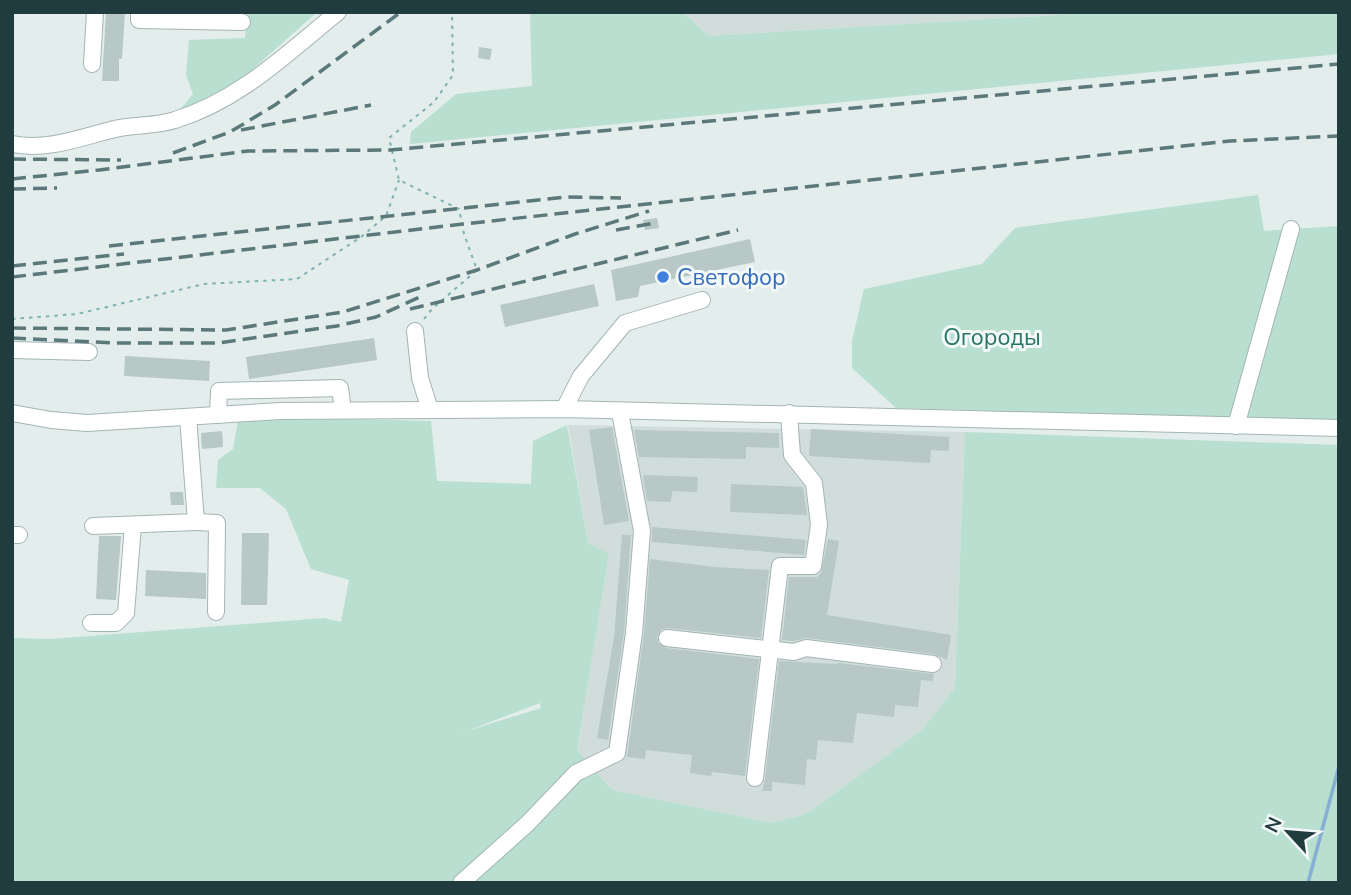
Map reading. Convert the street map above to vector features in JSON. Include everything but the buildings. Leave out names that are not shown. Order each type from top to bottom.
[{"type":"street","points":[[92,64],[94,12]]},
{"type":"street","points":[[139,12],[139,20],[242,22]]},
{"type":"street","points":[[12,144],[52,145],[120,128],[173,121],[220,103],[249,84],[338,12]]},
{"type":"street","points":[[1236,426],[1291,229]]},
{"type":"street","points":[[564,409],[581,376],[625,323],[702,300]]},
{"type":"street","points":[[415,331],[421,378],[430,411]]},
{"type":"street","points":[[12,350],[89,352]]},
{"type":"street","points":[[218,415],[219,391],[340,388],[343,410]]},
{"type":"street","points":[[12,413],[87,423],[343,410],[564,409],[1339,428]]},
{"type":"street","points":[[461,883],[527,824],[576,773],[617,753],[634,633],[642,531],[620,412]]},
{"type":"street","points":[[755,778],[780,566],[813,566],[819,525],[814,483],[792,455],[789,413]]},
{"type":"street","points":[[188,417],[197,522]]},
{"type":"street","points":[[93,526],[217,523],[216,612]]},
{"type":"street","points":[[91,624],[116,623],[126,613],[133,524]]},
{"type":"street","points":[[667,638],[794,652],[806,648],[933,664]]},
{"type":"path","points":[[12,319],[77,314],[204,284],[298,279],[361,237],[386,216],[399,180],[389,138],[434,102],[453,75],[452,12]]},
{"type":"path","points":[[399,180],[459,209],[464,234],[477,270],[432,309],[415,331]]},
{"type":"shaded area","points":[[683,12],[1107,12],[708,36]]},
{"type":"shaded area","points":[[568,425],[965,432],[955,688],[922,730],[806,814],[772,823],[612,790],[577,750],[609,554],[588,543]]},
{"type":"green space","points":[[249,12],[317,12],[232,88],[179,111],[193,94],[186,75],[189,40],[245,38]]},
{"type":"green space","points":[[530,12],[683,12],[708,36],[1107,12],[1339,12],[1339,54],[410,144],[411,132],[456,94],[532,86]]},
{"type":"green space","name":"Огороды","points":[[1258,195],[1264,231],[1339,226],[1339,421],[896,408],[852,368],[852,341],[864,289],[982,264],[1015,228]]},
{"type":"green space","points":[[238,421],[431,421],[437,481],[531,484],[533,441],[567,425],[588,543],[609,554],[577,750],[612,790],[772,823],[806,814],[922,730],[955,688],[965,432],[1339,445],[1339,883],[12,883],[12,638],[51,639],[324,618],[341,622],[349,580],[311,569],[286,509],[260,488],[216,488],[218,460],[233,449]],"holes":[[[540,703],[541,708],[465,731]]]},
{"type":"waterway","points":[[1308,883],[1339,766]]},
{"type":"railway","points":[[173,153],[230,132],[275,105],[401,12]]},
{"type":"railway","points":[[12,179],[248,151],[390,150],[1339,64]]},
{"type":"railway","points":[[241,130],[371,105]]},
{"type":"railway","points":[[12,277],[463,224],[1230,141],[1339,136]]},
{"type":"railway","points":[[12,159],[121,160]]},
{"type":"railway","points":[[12,189],[57,188]]},
{"type":"railway","points":[[109,246],[566,197],[621,198]]},
{"type":"railway","points":[[12,328],[226,330],[343,312],[477,270],[575,234],[649,211]]},
{"type":"railway","points":[[616,230],[654,223]]},
{"type":"railway","points":[[410,309],[738,230]]},
{"type":"railway","points":[[12,266],[124,254]]},
{"type":"railway","points":[[12,338],[116,343],[218,343],[337,326],[376,317],[422,296]]},
{"type":"place","name":"Светофор","points":[[663,277]]}]
